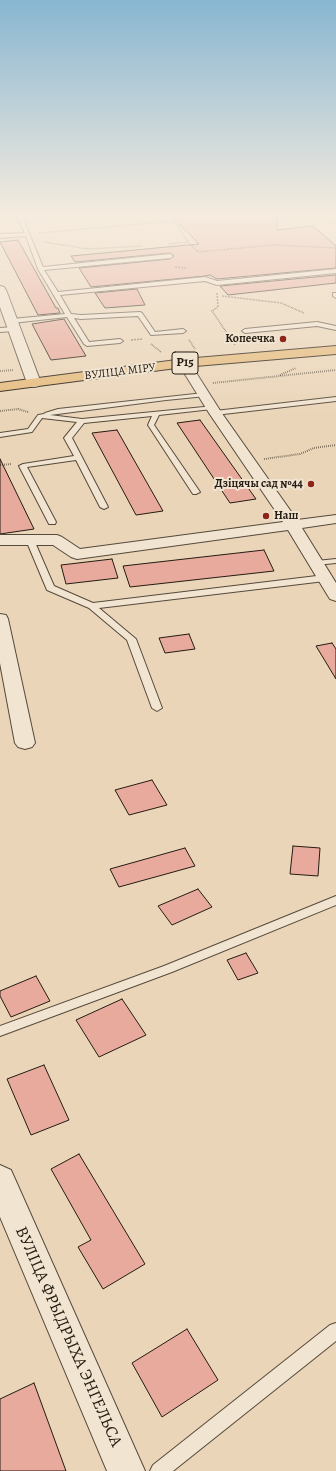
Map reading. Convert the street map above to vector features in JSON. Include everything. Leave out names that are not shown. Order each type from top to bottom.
[{"type":"main road","name":"ВУЛІЦА МІРУ","points":[[0,387],[34,383],[187,358],[336,350]]},
{"type":"street","points":[[0,290],[34,383]]},
{"type":"street","points":[[187,358],[206,390],[214,410],[293,525],[336,596]]},
{"type":"street","points":[[0,540],[57,540],[77,554],[336,519]]},
{"type":"street","points":[[0,619],[25,743]]},
{"type":"street","name":"ВУЛІЦА ФРЫДРЫХА ЭНГЕЛЬСА","points":[[0,1180],[126,1471]]},
{"type":"lane","points":[[50,284],[87,344],[120,342]]},
{"type":"lane","points":[[56,294],[159,284]]},
{"type":"lane","points":[[0,330],[13,325],[69,315],[81,317],[140,314],[153,334],[183,331]]},
{"type":"lane","points":[[245,331],[317,324],[336,328]]},
{"type":"lane","points":[[0,435],[30,431],[40,416],[58,411],[166,398],[206,390]]},
{"type":"lane","points":[[40,416],[82,421],[336,399]]},
{"type":"lane","points":[[156,414],[151,425],[196,492]]},
{"type":"lane","points":[[82,421],[68,438],[104,507]]},
{"type":"lane","points":[[52,522],[23,466],[78,457]]},
{"type":"lane","points":[[30,540],[50,588],[92,606],[131,639],[157,708]]},
{"type":"lane","points":[[316,563],[336,561]]},
{"type":"lane","points":[[92,606],[325,578]]},
{"type":"lane","points":[[0,1031],[168,969],[336,900]]},
{"type":"lane","points":[[159,1471],[336,1331]]},
{"type":"path","points":[[217,295],[281,303],[300,310],[317,324]]},
{"type":"path","points":[[120,342],[144,339]]},
{"type":"path","points":[[149,343],[164,354]]},
{"type":"path","points":[[187,358],[197,352]]},
{"type":"path","points":[[0,371],[5,370]]},
{"type":"path","points":[[206,390],[336,370]]},
{"type":"path","points":[[0,411],[18,409],[40,416]]},
{"type":"path","points":[[261,459],[300,454],[314,448],[336,445]]},
{"type":"building","points":[[22,284],[42,284],[60,313],[38,315]]},
{"type":"building","points":[[89,284],[126,284],[91,287]]},
{"type":"building","points":[[245,284],[330,284],[228,295],[220,286]]},
{"type":"building","points":[[137,289],[145,305],[105,308],[95,293]]},
{"type":"building","points":[[64,319],[86,356],[51,360],[32,324]]},
{"type":"building","points":[[200,420],[256,499],[230,503],[177,423]]},
{"type":"building","points":[[117,430],[163,511],[136,515],[92,433]]},
{"type":"building","points":[[0,459],[34,529],[0,534]]},
{"type":"building","points":[[264,550],[274,571],[130,587],[123,566]]},
{"type":"building","points":[[112,559],[118,578],[66,584],[61,565]]},
{"type":"building","points":[[189,634],[195,649],[165,653],[159,638]]},
{"type":"building","points":[[332,643],[336,649],[336,679],[316,646]]},
{"type":"building","points":[[152,780],[167,805],[129,815],[115,790]]},
{"type":"building","points":[[293,846],[320,848],[318,876],[290,874]]},
{"type":"building","points":[[185,848],[195,866],[119,887],[110,869]]},
{"type":"building","points":[[198,889],[212,907],[172,925],[158,906]]},
{"type":"building","points":[[246,953],[258,973],[238,980],[227,960]]},
{"type":"building","points":[[36,976],[50,1001],[11,1017],[0,996],[0,991]]},
{"type":"building","points":[[122,999],[146,1035],[99,1057],[76,1020]]},
{"type":"building","points":[[44,1065],[69,1120],[31,1135],[7,1079]]},
{"type":"building","points":[[79,1154],[145,1264],[103,1289],[78,1247],[91,1240],[51,1169]]},
{"type":"building","points":[[187,1329],[218,1380],[162,1417],[132,1363]]},
{"type":"building","points":[[34,1383],[66,1471],[0,1471],[0,1399]]},
{"type":"place","name":"Копеечка","points":[[283,339]]},
{"type":"place","name":"Дзіцячы сад №44","points":[[311,484]]},
{"type":"place","name":"Наш","points":[[266,516]]}]
